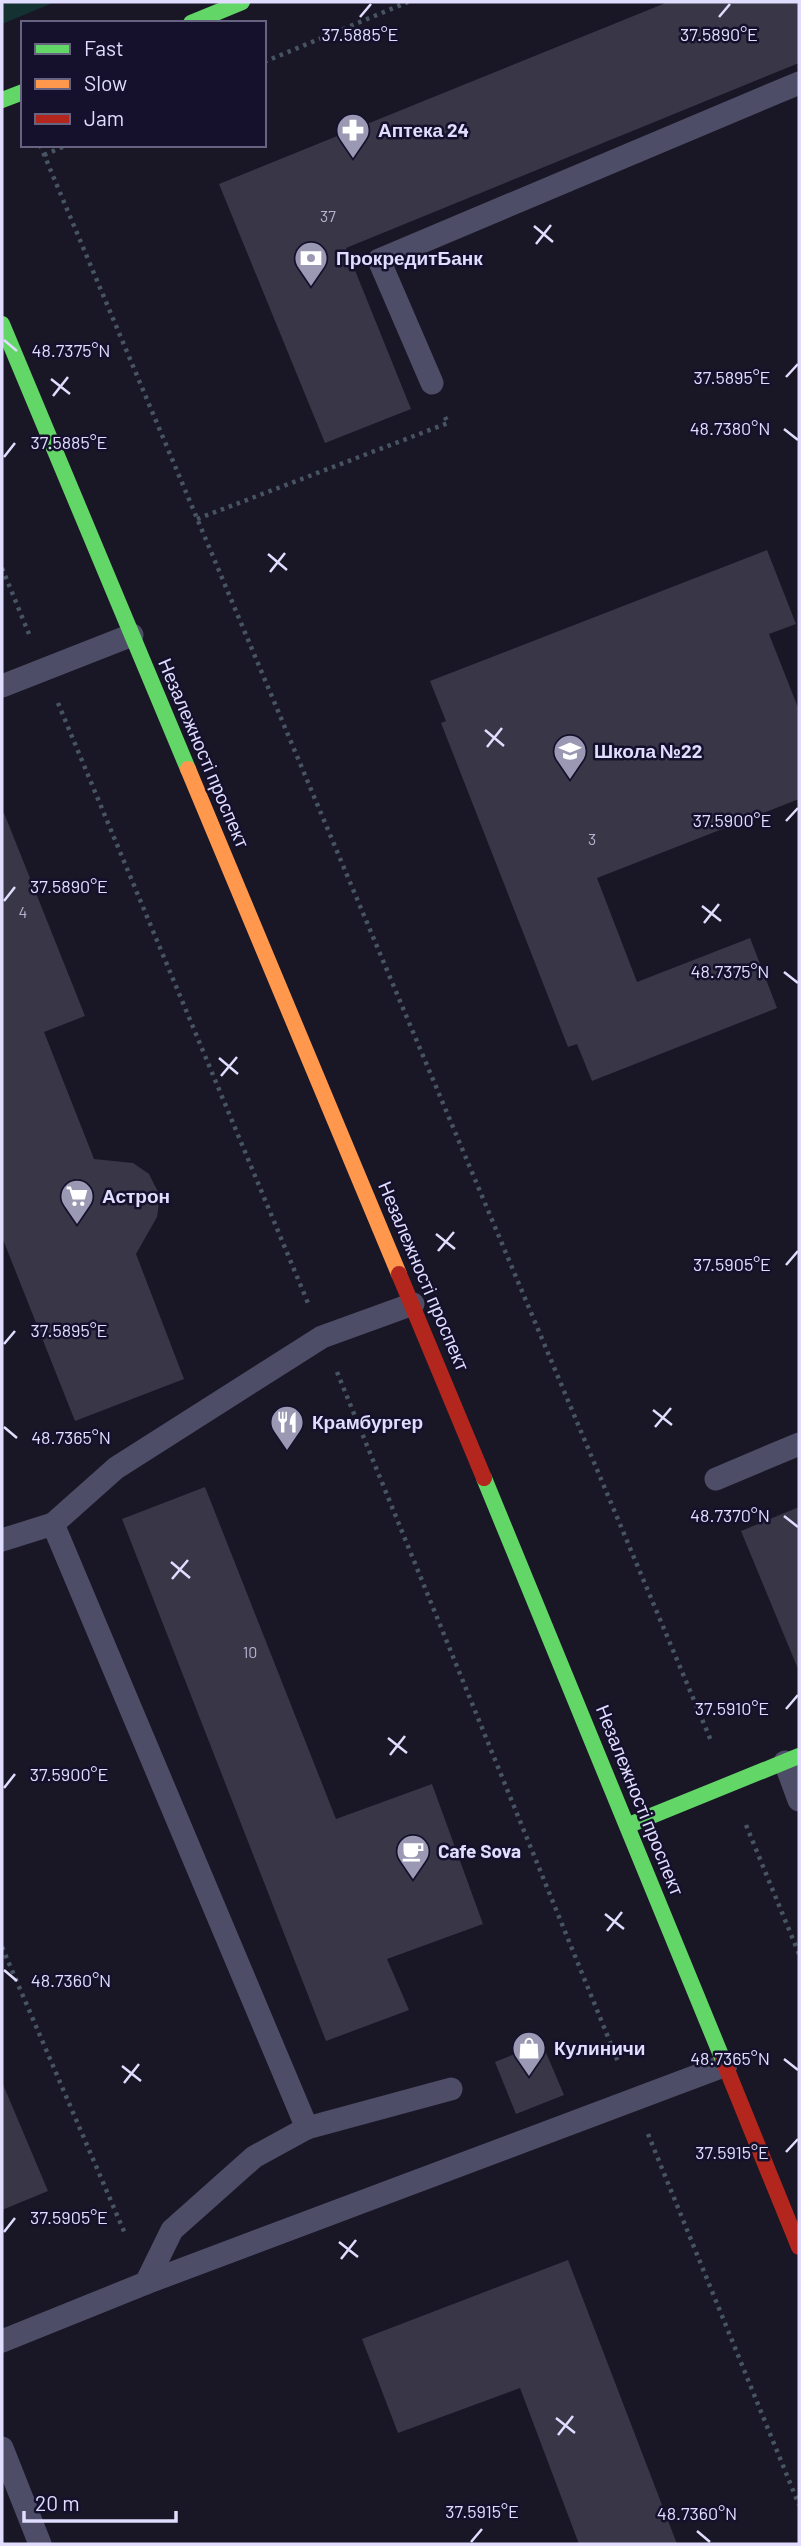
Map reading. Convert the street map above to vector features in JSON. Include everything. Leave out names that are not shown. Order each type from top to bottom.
[{"type":"street","points":[[196,21],[242,2]]},
{"type":"street","points":[[2,100],[21,93]]},
{"type":"street","name":"Незалежності проспект","points":[[2,324],[629,1825],[799,2247]]},
{"type":"street","points":[[629,1825],[792,1759]]},
{"type":"lane","points":[[432,383],[379,260],[799,83]]},
{"type":"lane","points":[[2,686],[132,635]]},
{"type":"lane","points":[[2,1540],[53,1524],[116,1468],[323,1337],[413,1304]]},
{"type":"lane","points":[[716,1479],[799,1444]]},
{"type":"lane","points":[[53,1524],[307,2128]]},
{"type":"lane","points":[[792,1759],[799,1800]]},
{"type":"lane","points":[[2,2341],[146,2283],[726,2065]]},
{"type":"lane","points":[[146,2283],[172,2230],[254,2157],[307,2128],[451,2089]]},
{"type":"lane","points":[[2,2448],[40,2544]]},
{"type":"path","points":[[266,61],[408,2]]},
{"type":"path","points":[[41,147],[730,1784],[799,1954]]},
{"type":"path","points":[[44,155],[62,147]]},
{"type":"path","points":[[197,519],[448,423],[432,383]]},
{"type":"path","points":[[2,568],[323,1337],[799,2505]]},
{"type":"path","points":[[2,1947],[146,2283]]},
{"type":"green space","points":[[2,2],[55,2],[2,24]]},
{"type":"building","points":[[668,2],[799,2],[799,63],[346,248],[411,409],[325,443],[219,184]]},
{"type":"building","points":[[767,550],[796,624],[769,634],[799,710],[799,799],[597,878],[637,982],[750,938],[777,1008],[592,1081],[577,1044],[568,1047],[441,723],[446,721],[430,681]]},
{"type":"building","name":"Астрон","points":[[4,813],[85,1016],[44,1032],[94,1159],[133,1163],[149,1174],[160,1196],[157,1217],[136,1254],[184,1379],[75,1421],[2,1237]]},
{"type":"building","points":[[205,1487],[336,1819],[432,1784],[483,1924],[387,1959],[409,2010],[326,2041],[122,1519]]},
{"type":"building","points":[[799,1507],[799,1669],[798,1669],[741,1531]]},
{"type":"building","name":"Кулиничи","points":[[542,2043],[564,2095],[516,2114],[495,2062]]},
{"type":"building","points":[[2,2082],[48,2191],[2,2210]]},
{"type":"building","points":[[568,2260],[677,2544],[579,2544],[520,2388],[398,2433],[362,2339]]},
{"type":"traffic: fast","points":[[196,21],[242,2]]},
{"type":"traffic: fast","points":[[2,100],[21,93]]},
{"type":"traffic: fast","points":[[2,324],[188,769]]},
{"type":"traffic: fast","points":[[484,1478],[723,2060]]},
{"type":"traffic: fast","points":[[629,1825],[799,1756]]},
{"type":"traffic: slow","points":[[188,769],[399,1274]]},
{"type":"traffic: jam","points":[[399,1274],[484,1478]]},
{"type":"traffic: jam","points":[[723,2060],[799,2247]]},
{"type":"place","name":"Аптека 24","points":[[353,160]]},
{"type":"place","name":"ПрокредитБанк","points":[[311,288]]},
{"type":"place","name":"Школа №22","points":[[570,781]]},
{"type":"place","name":"Астрон","points":[[77,1226]]},
{"type":"place","name":"Крамбургер","points":[[287,1452]]},
{"type":"place","name":"Cafe Sova","points":[[413,1881]]},
{"type":"place","name":"Кулиничи","points":[[529,2078]]}]
